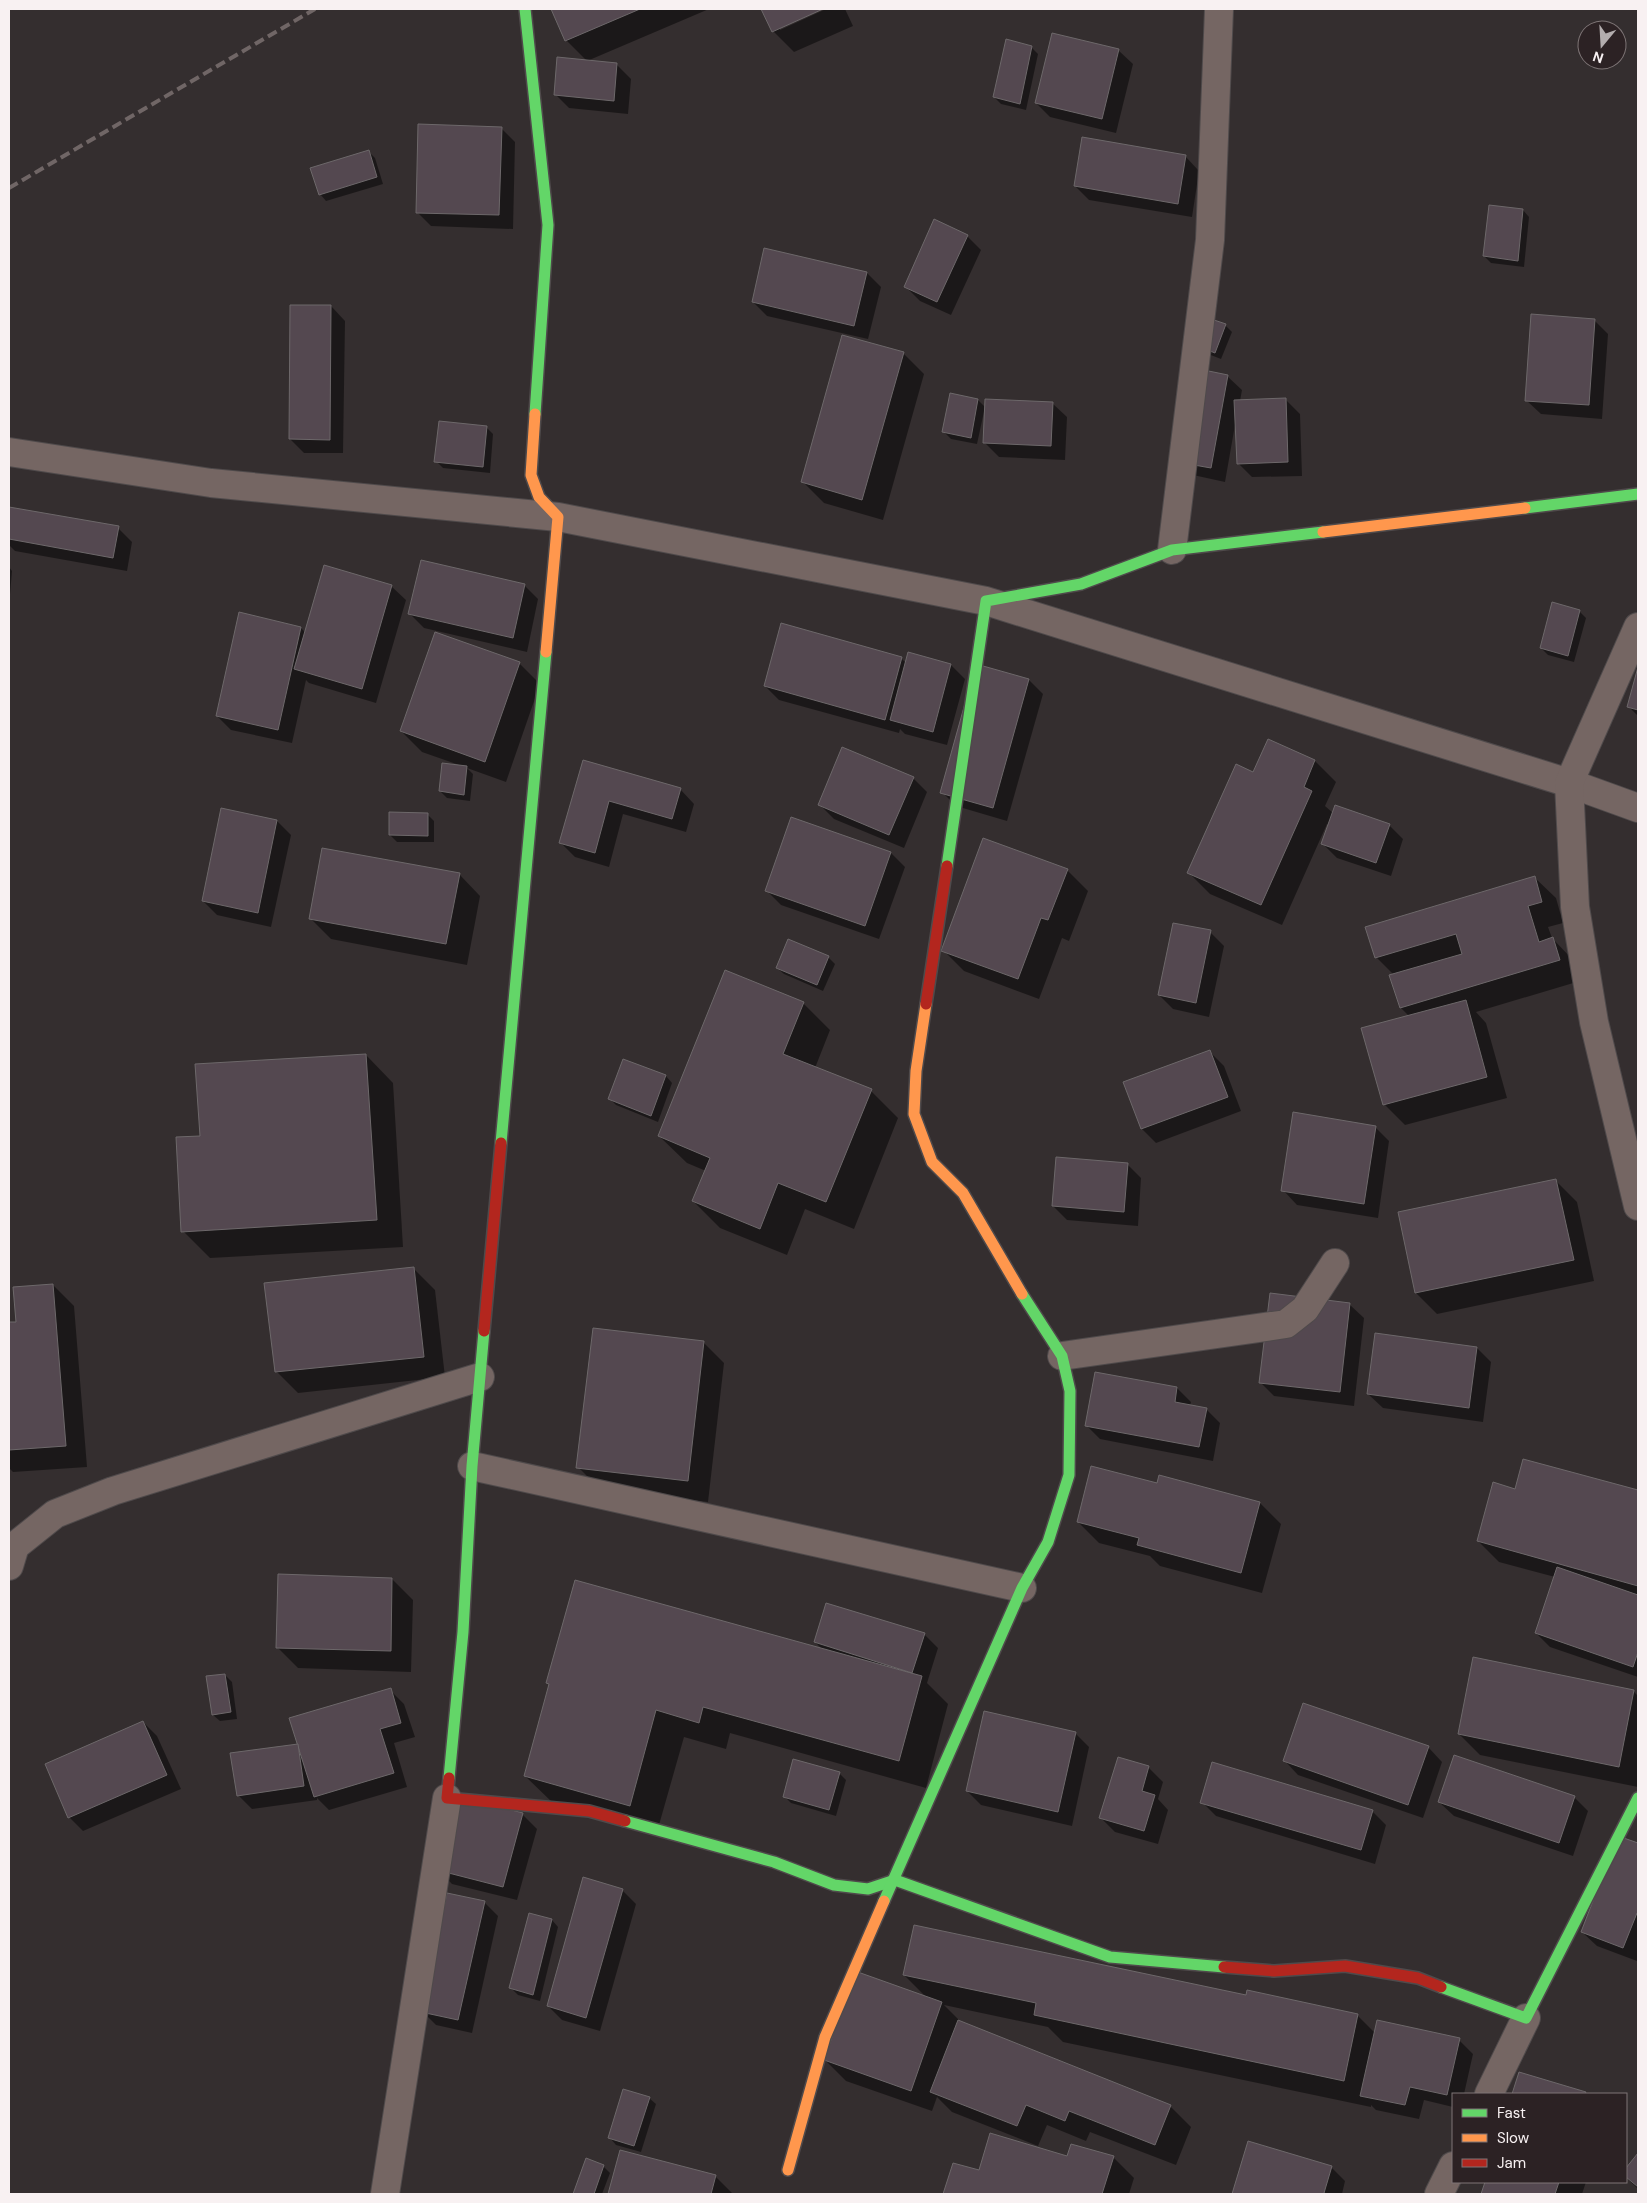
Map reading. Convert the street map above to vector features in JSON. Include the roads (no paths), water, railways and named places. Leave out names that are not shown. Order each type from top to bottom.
[{"type":"street","points":[[385,2194],[447,1798],[462,1632],[472,1466],[558,517],[539,497],[531,475],[548,225],[525,9]]},
{"type":"street","points":[[1172,550],[1210,240],[1219,9]]},
{"type":"street","points":[[9,452],[211,483],[558,517],[986,601],[1569,783],[1638,808]]},
{"type":"street","points":[[986,601],[1081,584],[1172,550],[1638,494]]},
{"type":"street","points":[[788,2170],[825,2037],[1022,1588],[1048,1542],[1069,1475],[1070,1392],[1062,1356],[1038,1320],[963,1193],[932,1162],[914,1114],[917,1061],[986,601]]},
{"type":"street","points":[[1638,627],[1569,783],[1575,907],[1594,1022],[1638,1206]]},
{"type":"street","points":[[1062,1356],[1286,1324],[1305,1309],[1335,1263]]},
{"type":"street","points":[[9,1566],[15,1546],[55,1514],[71,1507],[113,1491],[480,1377]]},
{"type":"street","points":[[472,1466],[1022,1588]]},
{"type":"street","points":[[447,1798],[589,1811],[774,1862],[834,1885],[868,1889],[895,1880],[1110,1957],[1274,1971],[1345,1966],[1418,1978],[1526,2018]]},
{"type":"street","points":[[1488,2093],[1638,1798]]},
{"type":"street","points":[[1439,2194],[1452,2168]]},
{"type":"railway","points":[[9,188],[315,9]]}]
